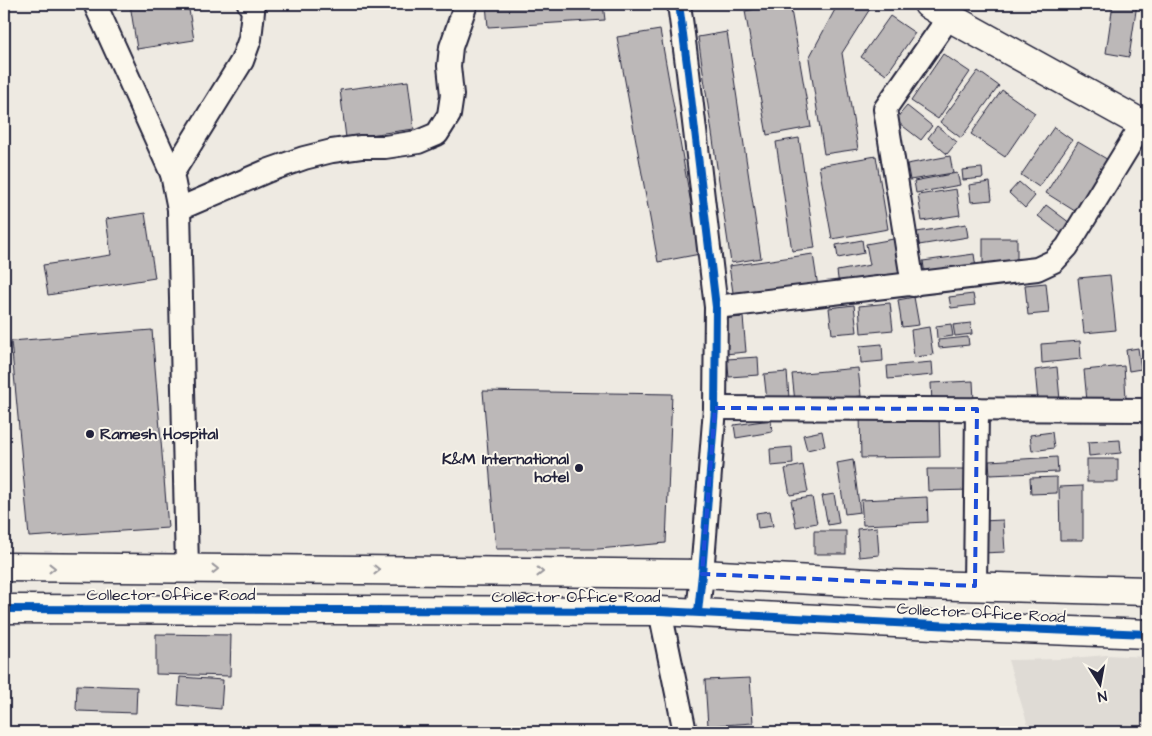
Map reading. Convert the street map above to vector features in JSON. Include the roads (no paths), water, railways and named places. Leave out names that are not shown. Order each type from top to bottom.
[{"type":"street","points":[[95,4],[172,174],[179,209],[186,568]]},
{"type":"street","points":[[172,174],[242,61],[250,39],[253,11],[249,4]]},
{"type":"street","points":[[179,209],[266,171],[304,158],[332,151],[361,147],[386,147],[418,142],[438,134],[449,116],[452,94],[449,66],[451,47],[466,4]]},
{"type":"street","points":[[679,4],[716,308],[715,408],[698,612]]},
{"type":"street","points":[[716,308],[913,285],[1037,269],[1054,261],[1067,247],[1146,125],[939,10],[885,109],[913,285]]},
{"type":"street","points":[[715,408],[1148,410]]},
{"type":"street","points":[[975,586],[977,409]]},
{"type":"street","name":"Collector Office Road","points":[[4,567],[702,574],[888,584],[1148,591]]},
{"type":"street","name":"Collector Office Road","points":[[4,609],[660,611],[1148,634]]},
{"type":"street","points":[[660,611],[684,732]]},
{"type":"place","name":"Ramesh Hospital","points":[[90,434]]},
{"type":"place","name":"K&M International hotel","points":[[579,468]]}]
